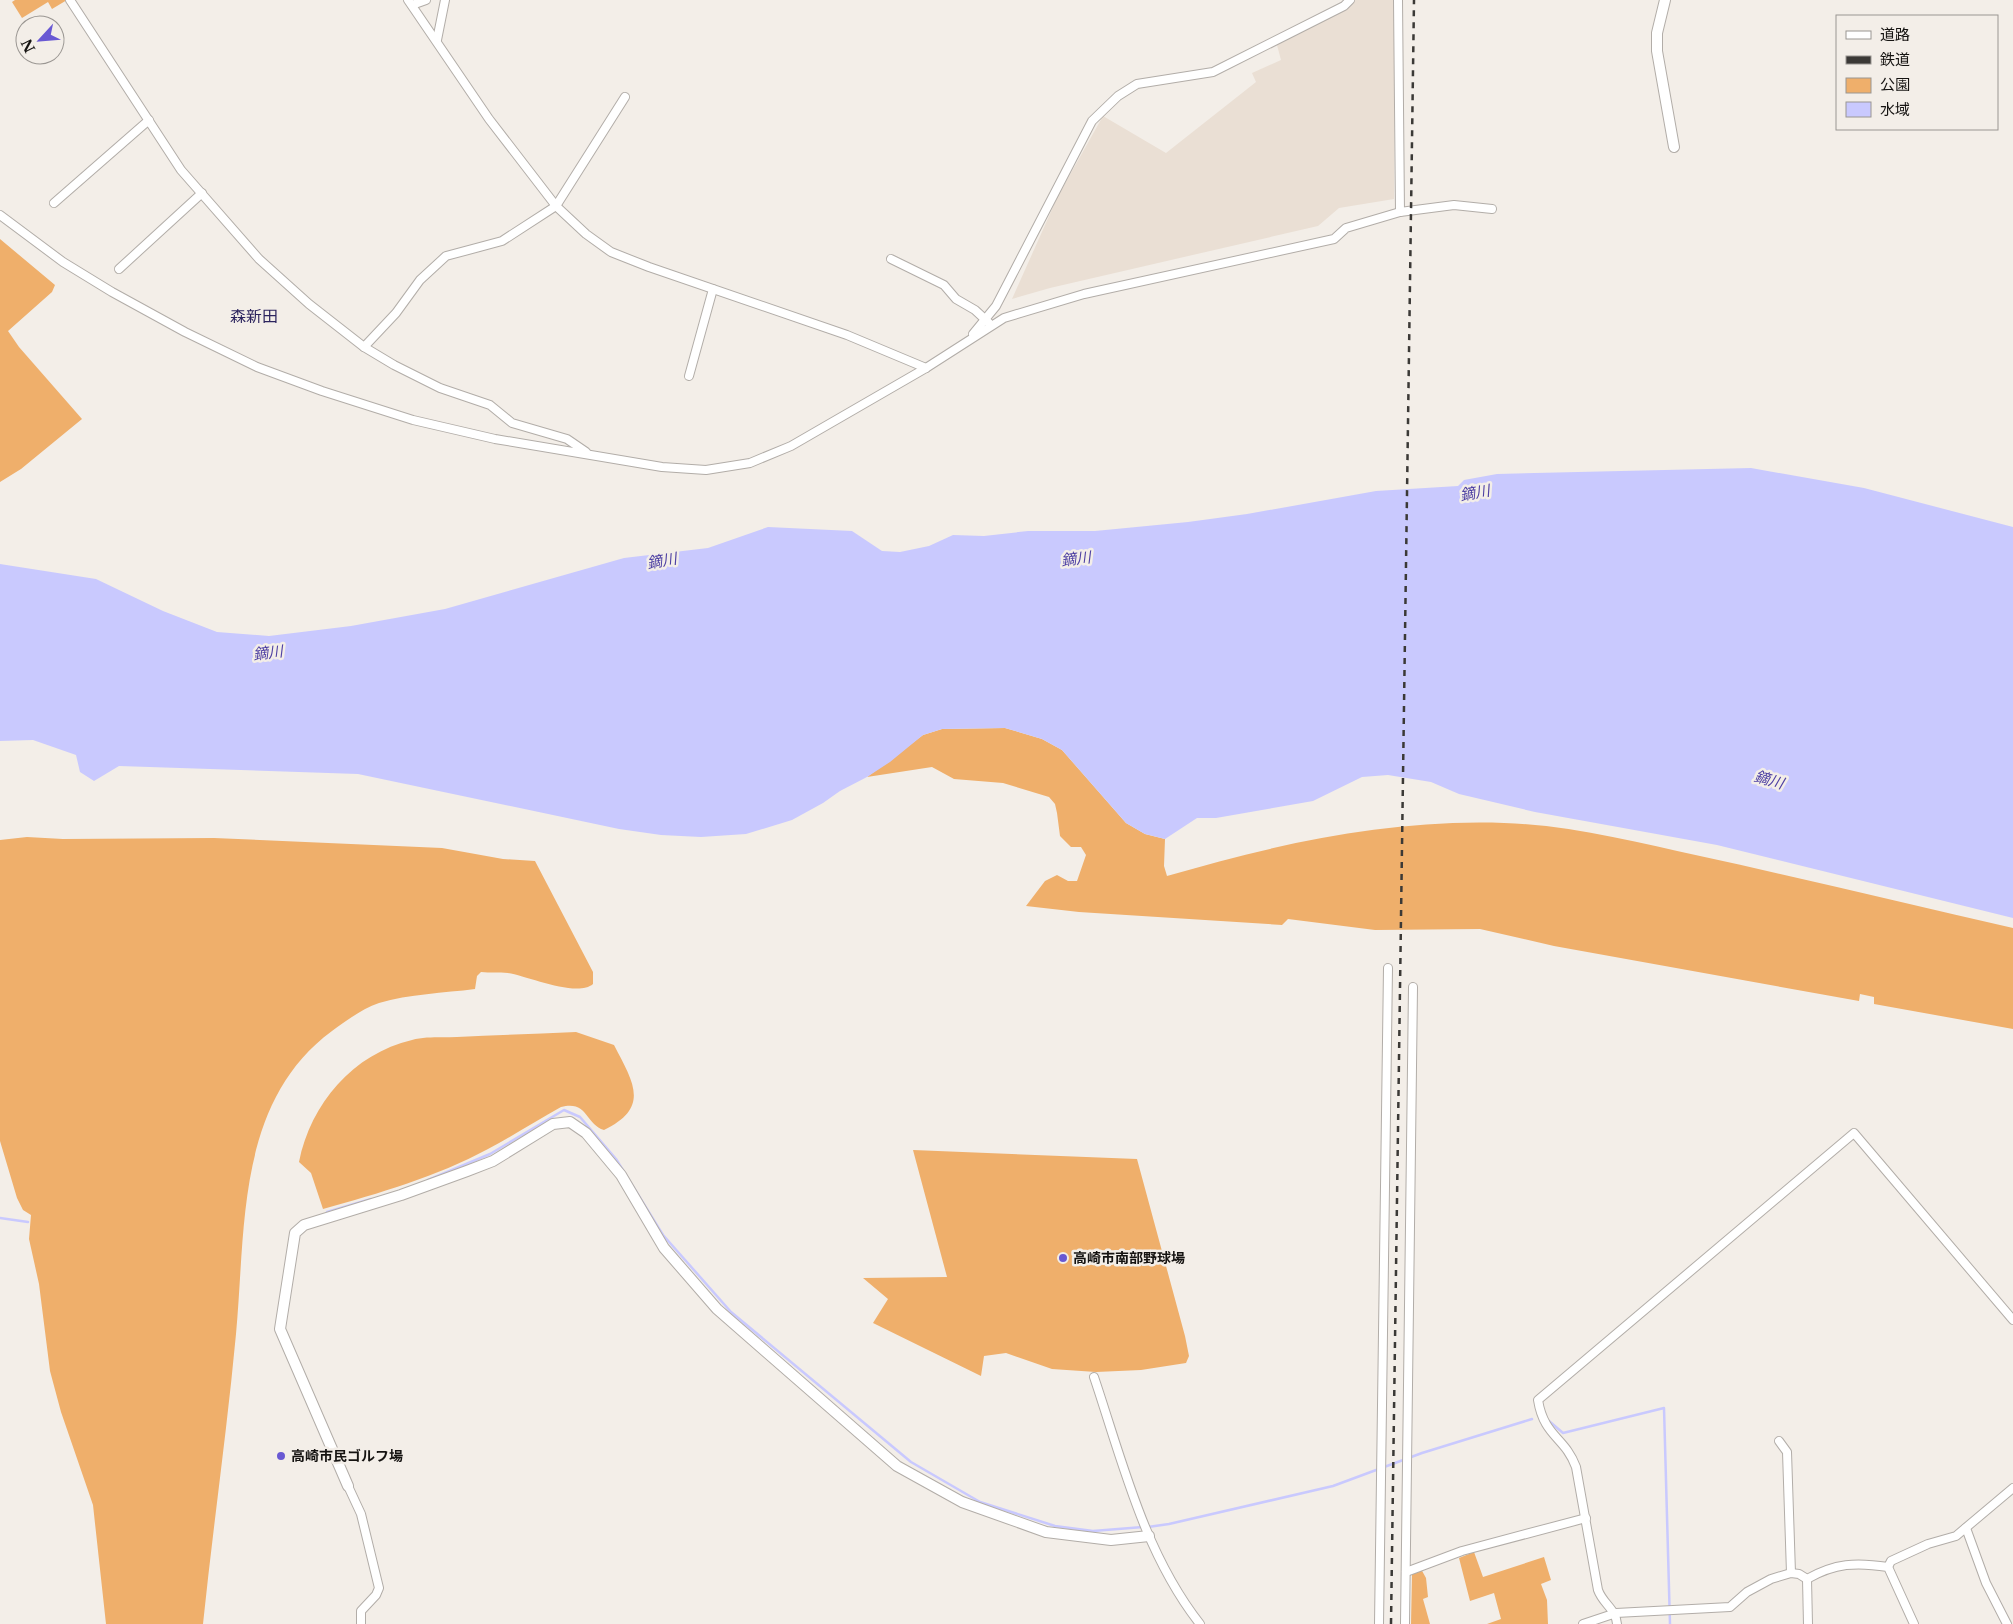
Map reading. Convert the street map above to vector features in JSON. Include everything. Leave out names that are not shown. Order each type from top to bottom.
[{"type":"street","points":[[70,0],[181,170],[259,259],[309,304],[364,347],[394,365],[440,388],[490,405],[512,423],[567,439],[590,454]]},
{"type":"street","points":[[426,0],[410,2],[489,119],[556,206],[586,234],[611,252],[847,335],[926,368]]},
{"type":"street","points":[[437,40],[445,0]]},
{"type":"street","points":[[969,340],[996,306],[1092,121],[1100,111],[1137,84],[1213,72],[1344,6],[1350,0]]},
{"type":"street","points":[[1398,0],[1400,212]]},
{"type":"street","points":[[1665,0],[1657,34],[1657,51],[1674,147]]},
{"type":"street","points":[[364,347],[396,313],[420,280],[446,256],[502,241],[556,206],[625,97]]},
{"type":"street","points":[[54,203],[149,120]]},
{"type":"street","points":[[119,269],[202,193]]},
{"type":"street","points":[[0,216],[63,262],[112,292],[185,332],[257,367],[322,392],[413,420],[495,439],[662,467],[706,470],[733,467],[791,446],[926,368],[1004,318],[1084,294],[1334,239],[1346,228],[1400,212],[1454,204],[1492,209]]},
{"type":"street","points":[[891,259],[944,285],[956,299],[975,310],[992,326]]},
{"type":"street","points":[[689,376],[713,289]]},
{"type":"street","points":[[1379,1624],[1388,968]]},
{"type":"street","points":[[1405,1624],[1413,987]]},
{"type":"street","points":[[361,1624],[361,1611],[376,1595],[379,1588],[361,1514],[280,1329],[294,1233],[304,1225],[401,1195],[493,1161],[553,1124],[565,1121],[580,1127],[621,1175],[664,1248],[717,1309],[896,1466],[962,1502],[1046,1532],[1111,1540],[1149,1536]]},
{"type":"street","points":[[1617,1624],[1616,1613],[1601,1598],[1598,1590],[1586,1518],[1573,1459],[1545,1425],[1538,1400],[1854,1133],[2013,1320]]},
{"type":"street","points":[[1094,1377],[1149,1536],[1184,1601],[1200,1624]]},
{"type":"street","points":[[1779,1442],[1787,1452],[1791,1573]]},
{"type":"street","points":[[1888,1567],[1891,1561],[1928,1544],[1956,1536],[2013,1488]]},
{"type":"street","points":[[1406,1572],[1469,1548],[1586,1518]]},
{"type":"street","points":[[1966,1528],[1986,1583],[2007,1624]]},
{"type":"street","points":[[1807,1579],[1838,1565],[1888,1567]]},
{"type":"street","points":[[1888,1567],[1914,1624]]},
{"type":"street","points":[[1582,1624],[1616,1613],[1730,1607],[1757,1586],[1791,1573],[1799,1574],[1807,1579]]},
{"type":"street","points":[[1807,1579],[1808,1624]]},
{"type":"shaded area","points":[[1355,0],[1394,0],[1394,199],[1339,208],[1318,226],[1050,288],[1012,299],[1058,196],[1103,116],[1166,153],[1256,82],[1252,73],[1281,60],[1277,45],[1346,8]]},
{"type":"green space","points":[[15,0],[67,0],[52,9],[48,2],[27,15],[20,15],[12,2]]},
{"type":"green space","points":[[0,239],[55,285],[52,292],[8,331],[19,347],[82,419],[21,469],[0,482]]},
{"type":"green space","points":[[1005,728],[1042,739],[1062,750],[1126,823],[1145,834],[1165,839],[1164,866],[1167,876],[1291,844],[1333,836],[1418,825],[1461,823],[1529,824],[1627,840],[2013,928],[2013,1029],[1874,1004],[1874,997],[1860,994],[1859,1001],[1554,946],[1480,929],[1375,930],[1288,919],[1282,925],[1079,912],[1026,906],[1045,881],[1057,875],[1068,881],[1077,881],[1086,855],[1081,847],[1071,847],[1060,836],[1055,804],[1049,797],[1003,783],[954,779],[932,767],[867,777],[923,735],[942,729]]},
{"type":"green space","points":[[27,837],[63,839],[214,838],[442,848],[503,859],[535,861],[593,972],[593,984],[586,988],[576,989],[552,985],[508,973],[481,972],[477,976],[475,989],[427,994],[390,1000],[373,1005],[332,1031],[301,1060],[278,1093],[262,1130],[252,1169],[245,1210],[236,1334],[203,1624],[106,1624],[93,1505],[61,1412],[50,1371],[39,1284],[29,1239],[31,1215],[23,1210],[17,1198],[0,1141],[0,840]]},
{"type":"green space","points":[[576,1032],[614,1045],[627,1071],[632,1082],[633,1103],[628,1112],[619,1121],[604,1130],[593,1123],[586,1114],[576,1107],[561,1107],[497,1144],[448,1168],[387,1190],[323,1209],[311,1173],[299,1162],[313,1120],[324,1101],[353,1069],[391,1047],[423,1038]]},
{"type":"green space","points":[[913,1150],[1137,1159],[1185,1336],[1189,1356],[1186,1363],[1141,1370],[1096,1372],[1052,1369],[1006,1353],[984,1356],[981,1376],[873,1323],[888,1299],[863,1278],[947,1277]]},
{"type":"green space","points":[[1474,1552],[1483,1577],[1544,1557],[1551,1580],[1541,1584],[1547,1600],[1548,1624],[1487,1624],[1501,1619],[1494,1593],[1470,1601],[1459,1558]]},
{"type":"green space","points":[[1421,1569],[1426,1578],[1428,1597],[1423,1599],[1430,1624],[1411,1624],[1412,1575],[1413,1572]]},
{"type":"water","name":"鏑川","points":[[1751,468],[1864,488],[2013,527],[2013,918],[1717,845],[1535,812],[1459,794],[1431,782],[1388,775],[1362,777],[1313,801],[1216,818],[1197,818],[1165,839],[1145,834],[1126,823],[1062,750],[1042,739],[1005,728],[942,729],[923,735],[890,762],[867,777],[792,820],[746,834],[701,837],[661,835],[619,829],[358,774],[119,766],[94,781],[80,772],[76,755],[33,740],[0,741],[0,564],[96,579],[163,611],[217,632],[269,636],[351,626],[445,609],[624,558],[708,548],[768,527],[852,531],[882,551],[900,552],[929,546],[953,535],[984,536],[1028,531],[1095,531],[1188,522],[1247,514],[1376,491],[1458,486],[1464,480],[1497,474]]},
{"type":"waterway","points":[[428,1180],[490,1154],[564,1110],[580,1117],[616,1159],[663,1235],[731,1312],[911,1462],[980,1502],[1055,1526],[1093,1531],[1143,1527]]},
{"type":"waterway","points":[[327,1212],[371,1199]]},
{"type":"waterway","points":[[0,1218],[28,1222]]},
{"type":"waterway","points":[[1549,1421],[1563,1433],[1664,1408],[1670,1624]]},
{"type":"waterway","points":[[1148,1527],[1169,1524],[1333,1486],[1422,1453],[1532,1419]]},
{"type":"railway","points":[[1391,1624],[1414,0]]},
{"type":"place","name":"高崎市南部野球場","points":[[1063,1258]]},
{"type":"place","name":"高崎市民ゴルフ場","points":[[281,1456]]},
{"type":"district","name":"森新田","points":[[254,316]]}]
